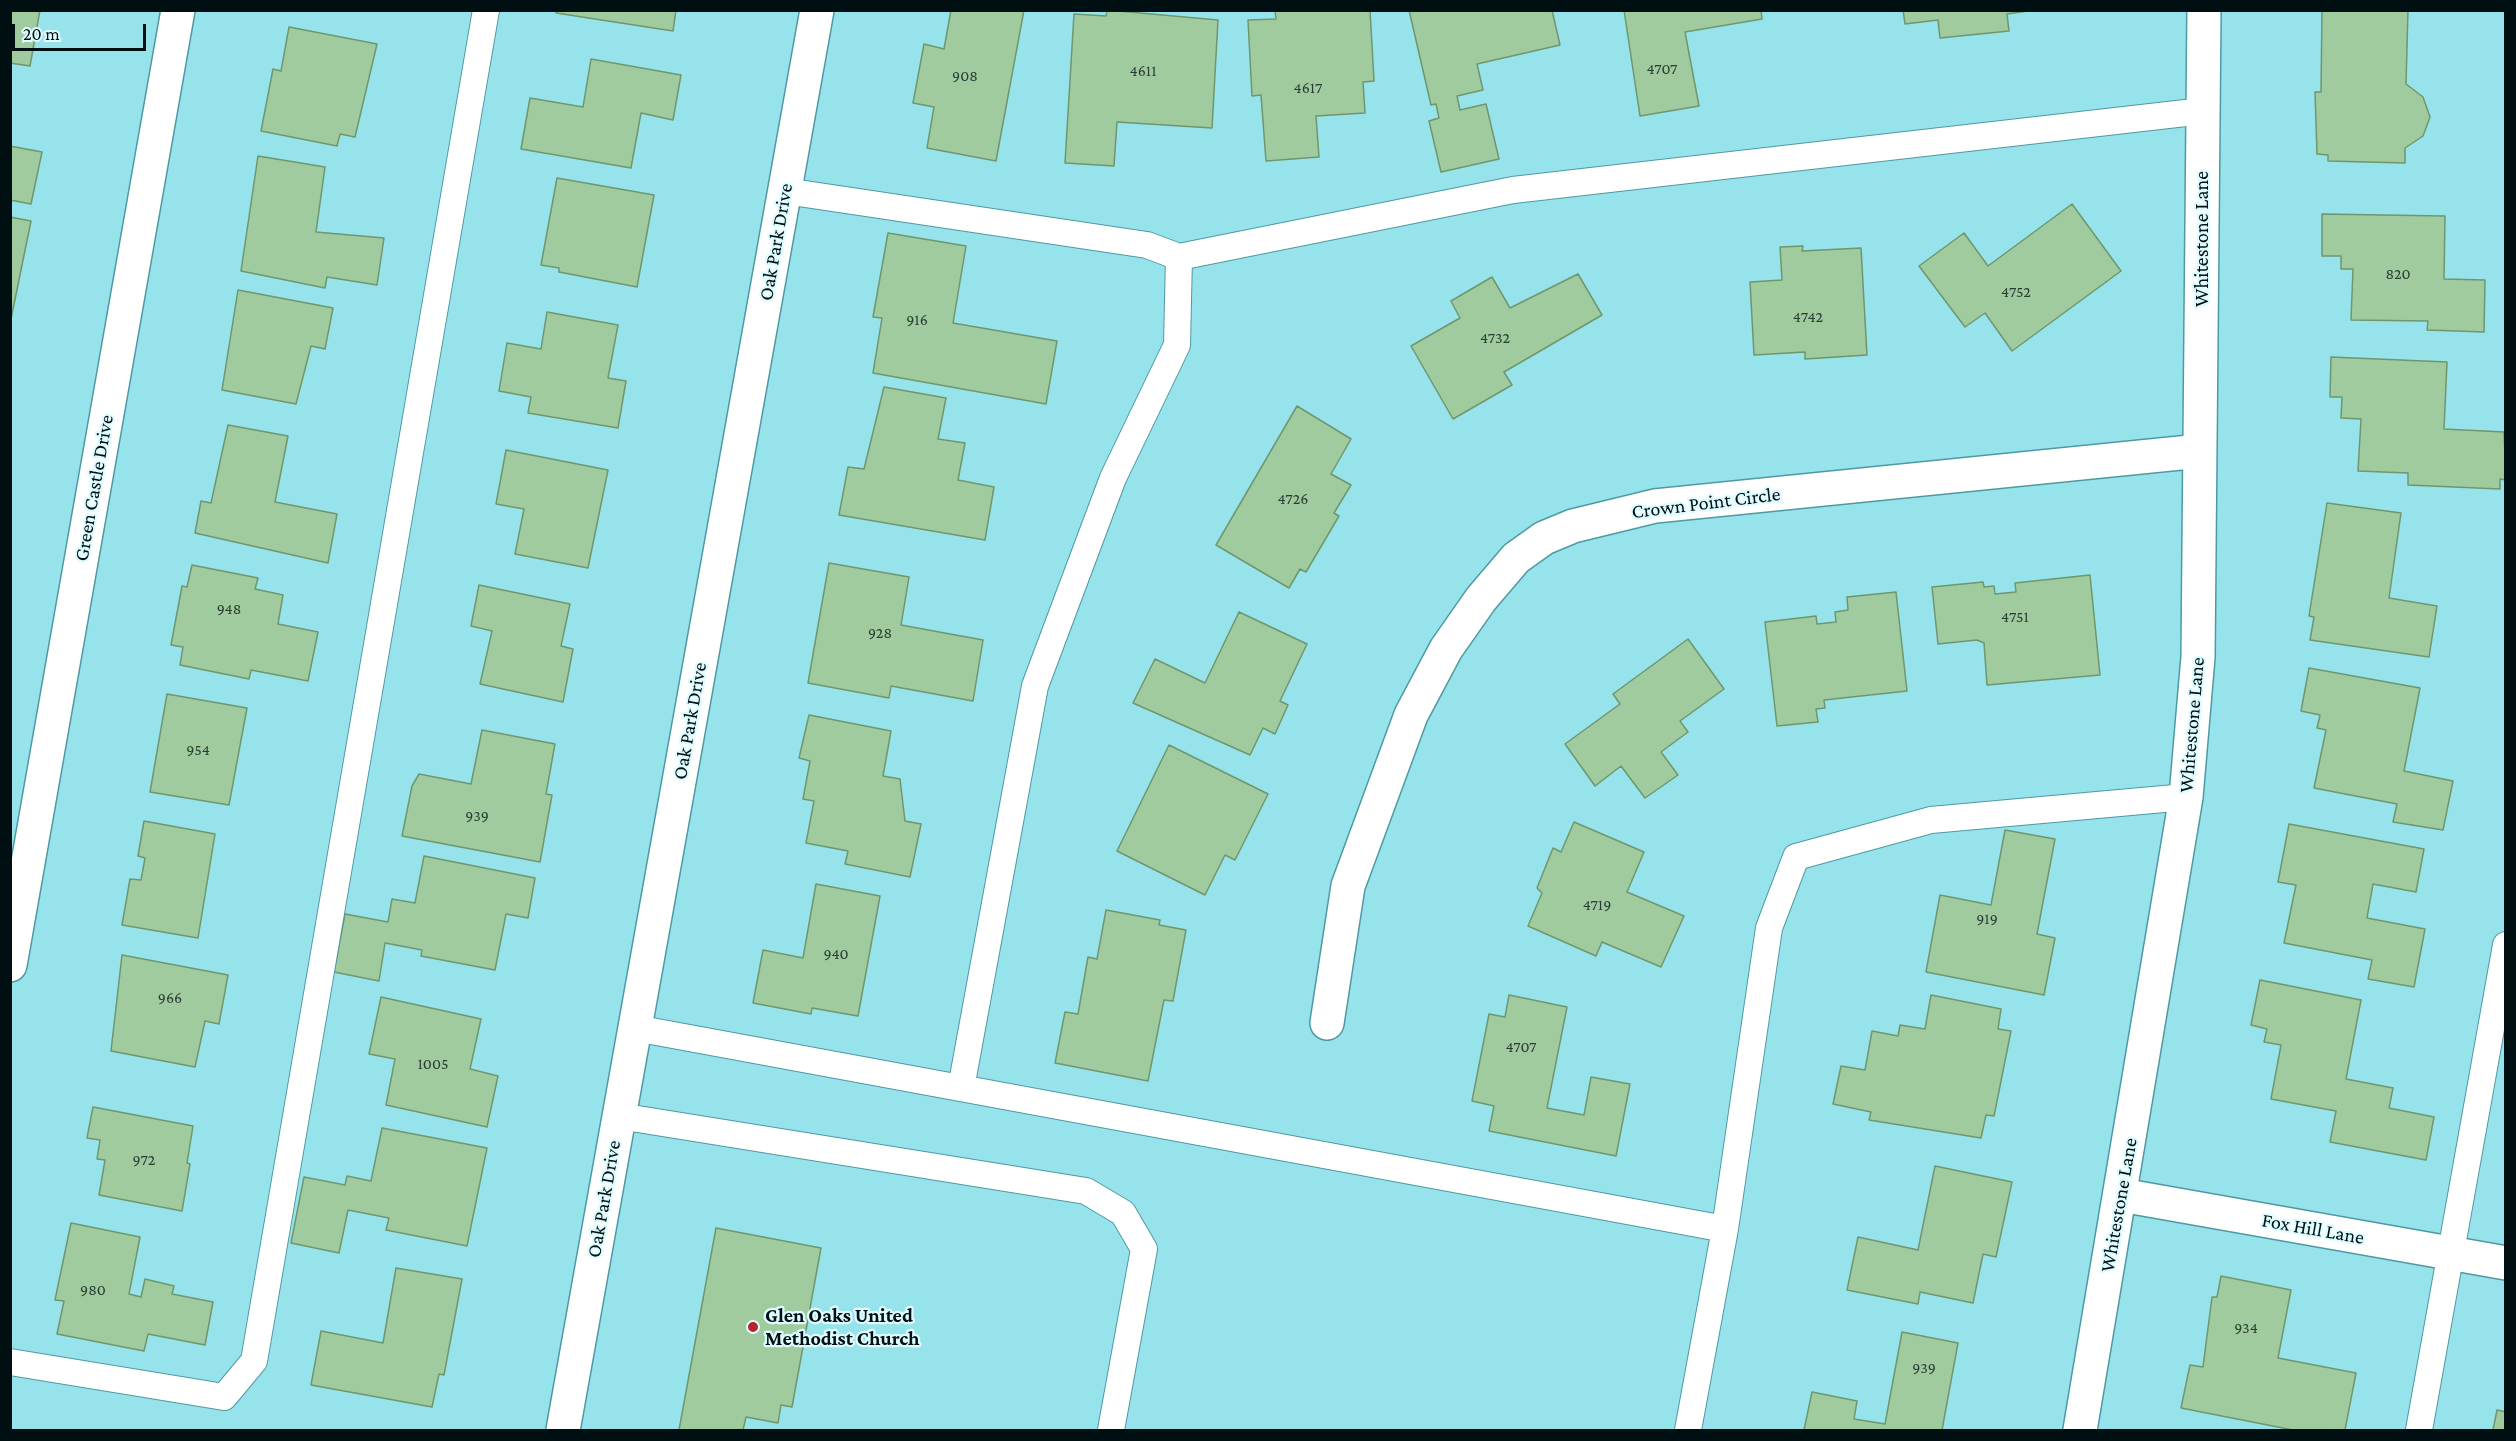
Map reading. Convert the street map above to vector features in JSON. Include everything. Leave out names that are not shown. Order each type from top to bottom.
[{"type":"street","name":"Green Castle Drive","points":[[10,965],[178,10]]},
{"type":"street","name":"Oak Park Drive","points":[[563,1431],[817,10]]},
{"type":"street","name":"Whitestone Lane","points":[[2080,1431],[2186,796],[2198,657],[2204,10]]},
{"type":"street","name":"Crown Point Circle","points":[[1327,1023],[1347,886],[1412,715],[1446,649],[1481,599],[1516,558],[1544,538],[1573,526],[1655,506],[2200,451]]},
{"type":"street","name":"Fox Hill Lane","points":[[2121,1195],[2505,1263]]},
{"type":"lane","points":[[10,1362],[224,1397],[254,1361],[486,10]]},
{"type":"lane","points":[[785,191],[1147,245],[1179,257],[1513,190],[2203,111]]},
{"type":"lane","points":[[961,1088],[1035,686],[1113,478],[1177,345],[1179,257]]},
{"type":"lane","points":[[1688,1431],[1725,1228],[1769,928],[1796,857],[1931,820],[2186,796]]},
{"type":"lane","points":[[2419,1431],[2505,945]]},
{"type":"lane","points":[[635,1028],[1725,1228]]},
{"type":"lane","points":[[619,1116],[1086,1191],[1123,1213],[1144,1249],[1111,1431]]},
{"type":"building","points":[[10,10],[40,10],[30,66],[10,63]]},
{"type":"building","points":[[556,10],[676,10],[673,31],[556,13]]},
{"type":"building","points":[[951,10],[1024,10],[996,161],[927,148],[934,107],[913,103],[924,44],[944,49]]},
{"type":"building","points":[[1107,10],[1218,20],[1212,128],[1117,122],[1114,166],[1065,163],[1074,14],[1106,16]]},
{"type":"building","points":[[1275,10],[1370,10],[1374,81],[1363,82],[1365,113],[1316,116],[1319,157],[1266,161],[1261,95],[1252,96],[1248,20],[1276,19]]},
{"type":"building","points":[[1409,10],[1552,10],[1560,45],[1477,64],[1483,90],[1457,96],[1460,110],[1486,104],[1499,159],[1441,172],[1429,121],[1439,118],[1436,104],[1431,105]]},
{"type":"building","points":[[1624,10],[1761,10],[1762,19],[1685,32],[1699,106],[1640,116]]},
{"type":"building","points":[[1903,10],[2035,10],[2007,14],[2009,31],[1940,38],[1938,20],[1905,24]]},
{"type":"building","points":[[2322,10],[2408,10],[2406,84],[2423,97],[2430,117],[2423,136],[2405,148],[2405,163],[2328,161],[2328,155],[2317,154],[2315,92],[2321,92]]},
{"type":"building","points":[[289,27],[377,44],[355,137],[340,134],[337,146],[261,131],[273,69],[281,71]]},
{"type":"building","points":[[591,59],[681,75],[673,120],[641,113],[631,168],[521,149],[530,98],[583,107]]},
{"type":"building","points":[[10,146],[42,152],[31,204],[10,200]]},
{"type":"building","points":[[258,156],[325,167],[316,232],[384,238],[377,285],[327,277],[325,288],[241,271]]},
{"type":"building","points":[[557,178],[654,195],[637,287],[559,272],[559,268],[541,265]]},
{"type":"building","points":[[2072,204],[2121,271],[2012,351],[1985,313],[1965,327],[1919,266],[1964,233],[1988,266]]},
{"type":"building","points":[[2322,214],[2445,216],[2444,279],[2485,280],[2484,332],[2427,330],[2428,321],[2351,320],[2353,269],[2341,269],[2341,256],[2322,256]]},
{"type":"building","points":[[10,217],[31,221],[11,319],[10,319]]},
{"type":"building","points":[[888,233],[966,246],[953,323],[1057,341],[1046,404],[873,373],[882,318],[873,317]]},
{"type":"building","points":[[1803,246],[1802,251],[1861,248],[1867,355],[1805,359],[1805,352],[1754,355],[1750,282],[1782,280],[1780,247]]},
{"type":"building","points":[[1578,274],[1602,315],[1504,372],[1512,385],[1453,419],[1411,346],[1460,318],[1451,301],[1492,277],[1510,308]]},
{"type":"building","points":[[238,290],[333,308],[325,349],[311,346],[296,404],[222,390]]},
{"type":"building","points":[[547,312],[618,325],[608,378],[626,381],[618,428],[528,413],[531,397],[499,391],[507,343],[541,349]]},
{"type":"building","points":[[2331,357],[2447,362],[2444,429],[2504,432],[2506,480],[2500,479],[2500,489],[2408,485],[2408,473],[2358,471],[2361,419],[2341,418],[2342,397],[2330,397]]},
{"type":"building","points":[[884,387],[946,398],[938,439],[965,443],[958,480],[994,487],[985,540],[839,515],[848,467],[864,469]]},
{"type":"building","points":[[1297,406],[1351,439],[1331,474],[1351,485],[1334,513],[1339,516],[1306,572],[1300,569],[1289,588],[1216,545]]},
{"type":"building","points":[[228,425],[288,436],[275,502],[337,514],[328,563],[195,533],[201,501],[211,503]]},
{"type":"building","points":[[506,450],[608,470],[588,568],[515,554],[524,509],[496,504]]},
{"type":"building","points":[[2327,503],[2401,513],[2389,598],[2437,606],[2429,657],[2310,640],[2314,617],[2309,616]]},
{"type":"building","points":[[829,563],[909,577],[901,625],[983,640],[973,701],[891,686],[889,698],[808,683]]},
{"type":"building","points":[[192,565],[258,578],[255,589],[283,595],[278,624],[318,632],[308,681],[251,670],[249,679],[180,665],[183,647],[171,645],[182,586],[187,587]]},
{"type":"building","points":[[2090,575],[2100,675],[1987,685],[1984,643],[1977,640],[1938,644],[1932,587],[1983,582],[1984,587],[1994,586],[1995,594],[2016,592],[2015,583]]},
{"type":"building","points":[[479,585],[570,604],[561,646],[573,649],[563,702],[480,684],[492,631],[471,626]]},
{"type":"building","points":[[1896,592],[1907,691],[1824,700],[1825,708],[1816,709],[1818,722],[1777,726],[1765,622],[1816,616],[1817,624],[1836,622],[1835,612],[1848,610],[1847,597]]},
{"type":"building","points":[[1239,612],[1307,644],[1280,701],[1288,705],[1275,734],[1263,728],[1250,755],[1133,703],[1155,659],[1205,683]]},
{"type":"building","points":[[1688,639],[1724,689],[1680,721],[1688,732],[1661,752],[1678,775],[1645,798],[1621,766],[1595,786],[1565,744],[1620,704],[1613,694]]},
{"type":"building","points":[[2309,668],[2420,688],[2404,771],[2453,781],[2443,830],[2393,822],[2397,804],[2314,788],[2326,730],[2317,728],[2320,715],[2301,711]]},
{"type":"building","points":[[167,694],[247,708],[229,805],[150,792]]},
{"type":"building","points":[[809,715],[891,731],[883,776],[900,779],[905,821],[921,824],[910,877],[845,864],[848,851],[806,843],[814,801],[803,799],[810,761],[799,758]]},
{"type":"building","points":[[482,730],[555,744],[546,794],[552,795],[540,862],[402,836],[412,786],[419,774],[471,784]]},
{"type":"building","points":[[1169,745],[1268,794],[1235,860],[1225,855],[1205,895],[1117,851]]},
{"type":"building","points":[[144,821],[215,834],[198,938],[122,925],[130,879],[141,880],[145,858],[138,856]]},
{"type":"building","points":[[1574,822],[1644,852],[1627,892],[1684,916],[1661,967],[1602,942],[1596,956],[1528,926],[1542,893],[1537,888],[1553,848],[1561,852]]},
{"type":"building","points":[[2289,824],[2424,849],[2416,892],[2373,884],[2367,918],[2425,929],[2414,987],[2368,979],[2372,960],[2284,943],[2296,885],[2278,882]]},
{"type":"building","points":[[2005,830],[2055,839],[2037,934],[2055,938],[2044,995],[1926,972],[1940,895],[1991,905]]},
{"type":"building","points":[[424,856],[535,878],[528,918],[506,914],[495,970],[421,956],[422,950],[385,943],[379,981],[334,972],[345,914],[388,922],[392,899],[415,903]]},
{"type":"building","points":[[816,884],[880,896],[858,1016],[812,1008],[811,1014],[753,1003],[763,950],[803,958]]},
{"type":"building","points":[[1106,910],[1160,920],[1159,925],[1186,930],[1173,1001],[1164,1000],[1148,1081],[1055,1063],[1065,1012],[1078,1014],[1088,957],[1097,959]]},
{"type":"building","points":[[122,955],[228,975],[219,1024],[205,1021],[195,1067],[111,1051]]},
{"type":"building","points":[[2260,980],[2361,1000],[2346,1079],[2393,1088],[2389,1108],[2434,1117],[2426,1160],[2330,1142],[2336,1111],[2271,1099],[2281,1045],[2264,1042],[2267,1029],[2251,1025]]},
{"type":"building","points":[[1509,995],[1567,1007],[1547,1108],[1584,1115],[1591,1077],[1630,1084],[1616,1156],[1489,1131],[1494,1106],[1472,1101],[1489,1014],[1505,1017]]},
{"type":"building","points":[[1931,995],[2001,1009],[1998,1029],[2011,1031],[1994,1116],[1986,1115],[1981,1138],[1869,1120],[1871,1112],[1833,1104],[1841,1066],[1865,1070],[1872,1031],[1898,1036],[1900,1025],[1925,1029]]},
{"type":"building","points":[[381,997],[481,1019],[470,1069],[498,1076],[487,1127],[386,1105],[395,1059],[369,1054]]},
{"type":"building","points":[[93,1107],[193,1126],[187,1163],[190,1164],[182,1211],[99,1195],[105,1160],[97,1159],[100,1140],[87,1138]]},
{"type":"building","points":[[382,1128],[487,1148],[467,1246],[386,1230],[389,1218],[348,1210],[339,1253],[291,1243],[304,1177],[345,1185],[347,1176],[371,1181]]},
{"type":"building","points":[[1935,1166],[2012,1182],[1996,1257],[1983,1254],[1973,1303],[1920,1292],[1918,1304],[1847,1290],[1858,1237],[1918,1250]]},
{"type":"building","points":[[71,1223],[140,1237],[129,1294],[141,1297],[145,1279],[174,1286],[172,1294],[213,1302],[205,1345],[148,1334],[144,1351],[57,1334],[64,1301],[55,1300]]},
{"type":"building","name":"Glen Oaks United Methodist Church","points":[[716,1228],[821,1248],[792,1407],[781,1405],[778,1423],[746,1417],[743,1430],[679,1430]]},
{"type":"building","points":[[396,1268],[462,1279],[444,1375],[439,1374],[432,1407],[311,1385],[321,1331],[383,1343]]},
{"type":"building","points":[[2221,1276],[2291,1290],[2278,1358],[2356,1373],[2345,1430],[2293,1430],[2181,1408],[2190,1365],[2203,1367],[2212,1297],[2217,1297]]},
{"type":"building","points":[[1902,1332],[1958,1343],[1942,1430],[1804,1430],[1812,1392],[1857,1401],[1854,1419],[1885,1424]]},
{"type":"building","points":[[2497,1410],[2506,1412],[2506,1430],[2493,1430]]},
{"type":"place","name":"Glen Oaks United Methodist Church","points":[[753,1327]]}]
